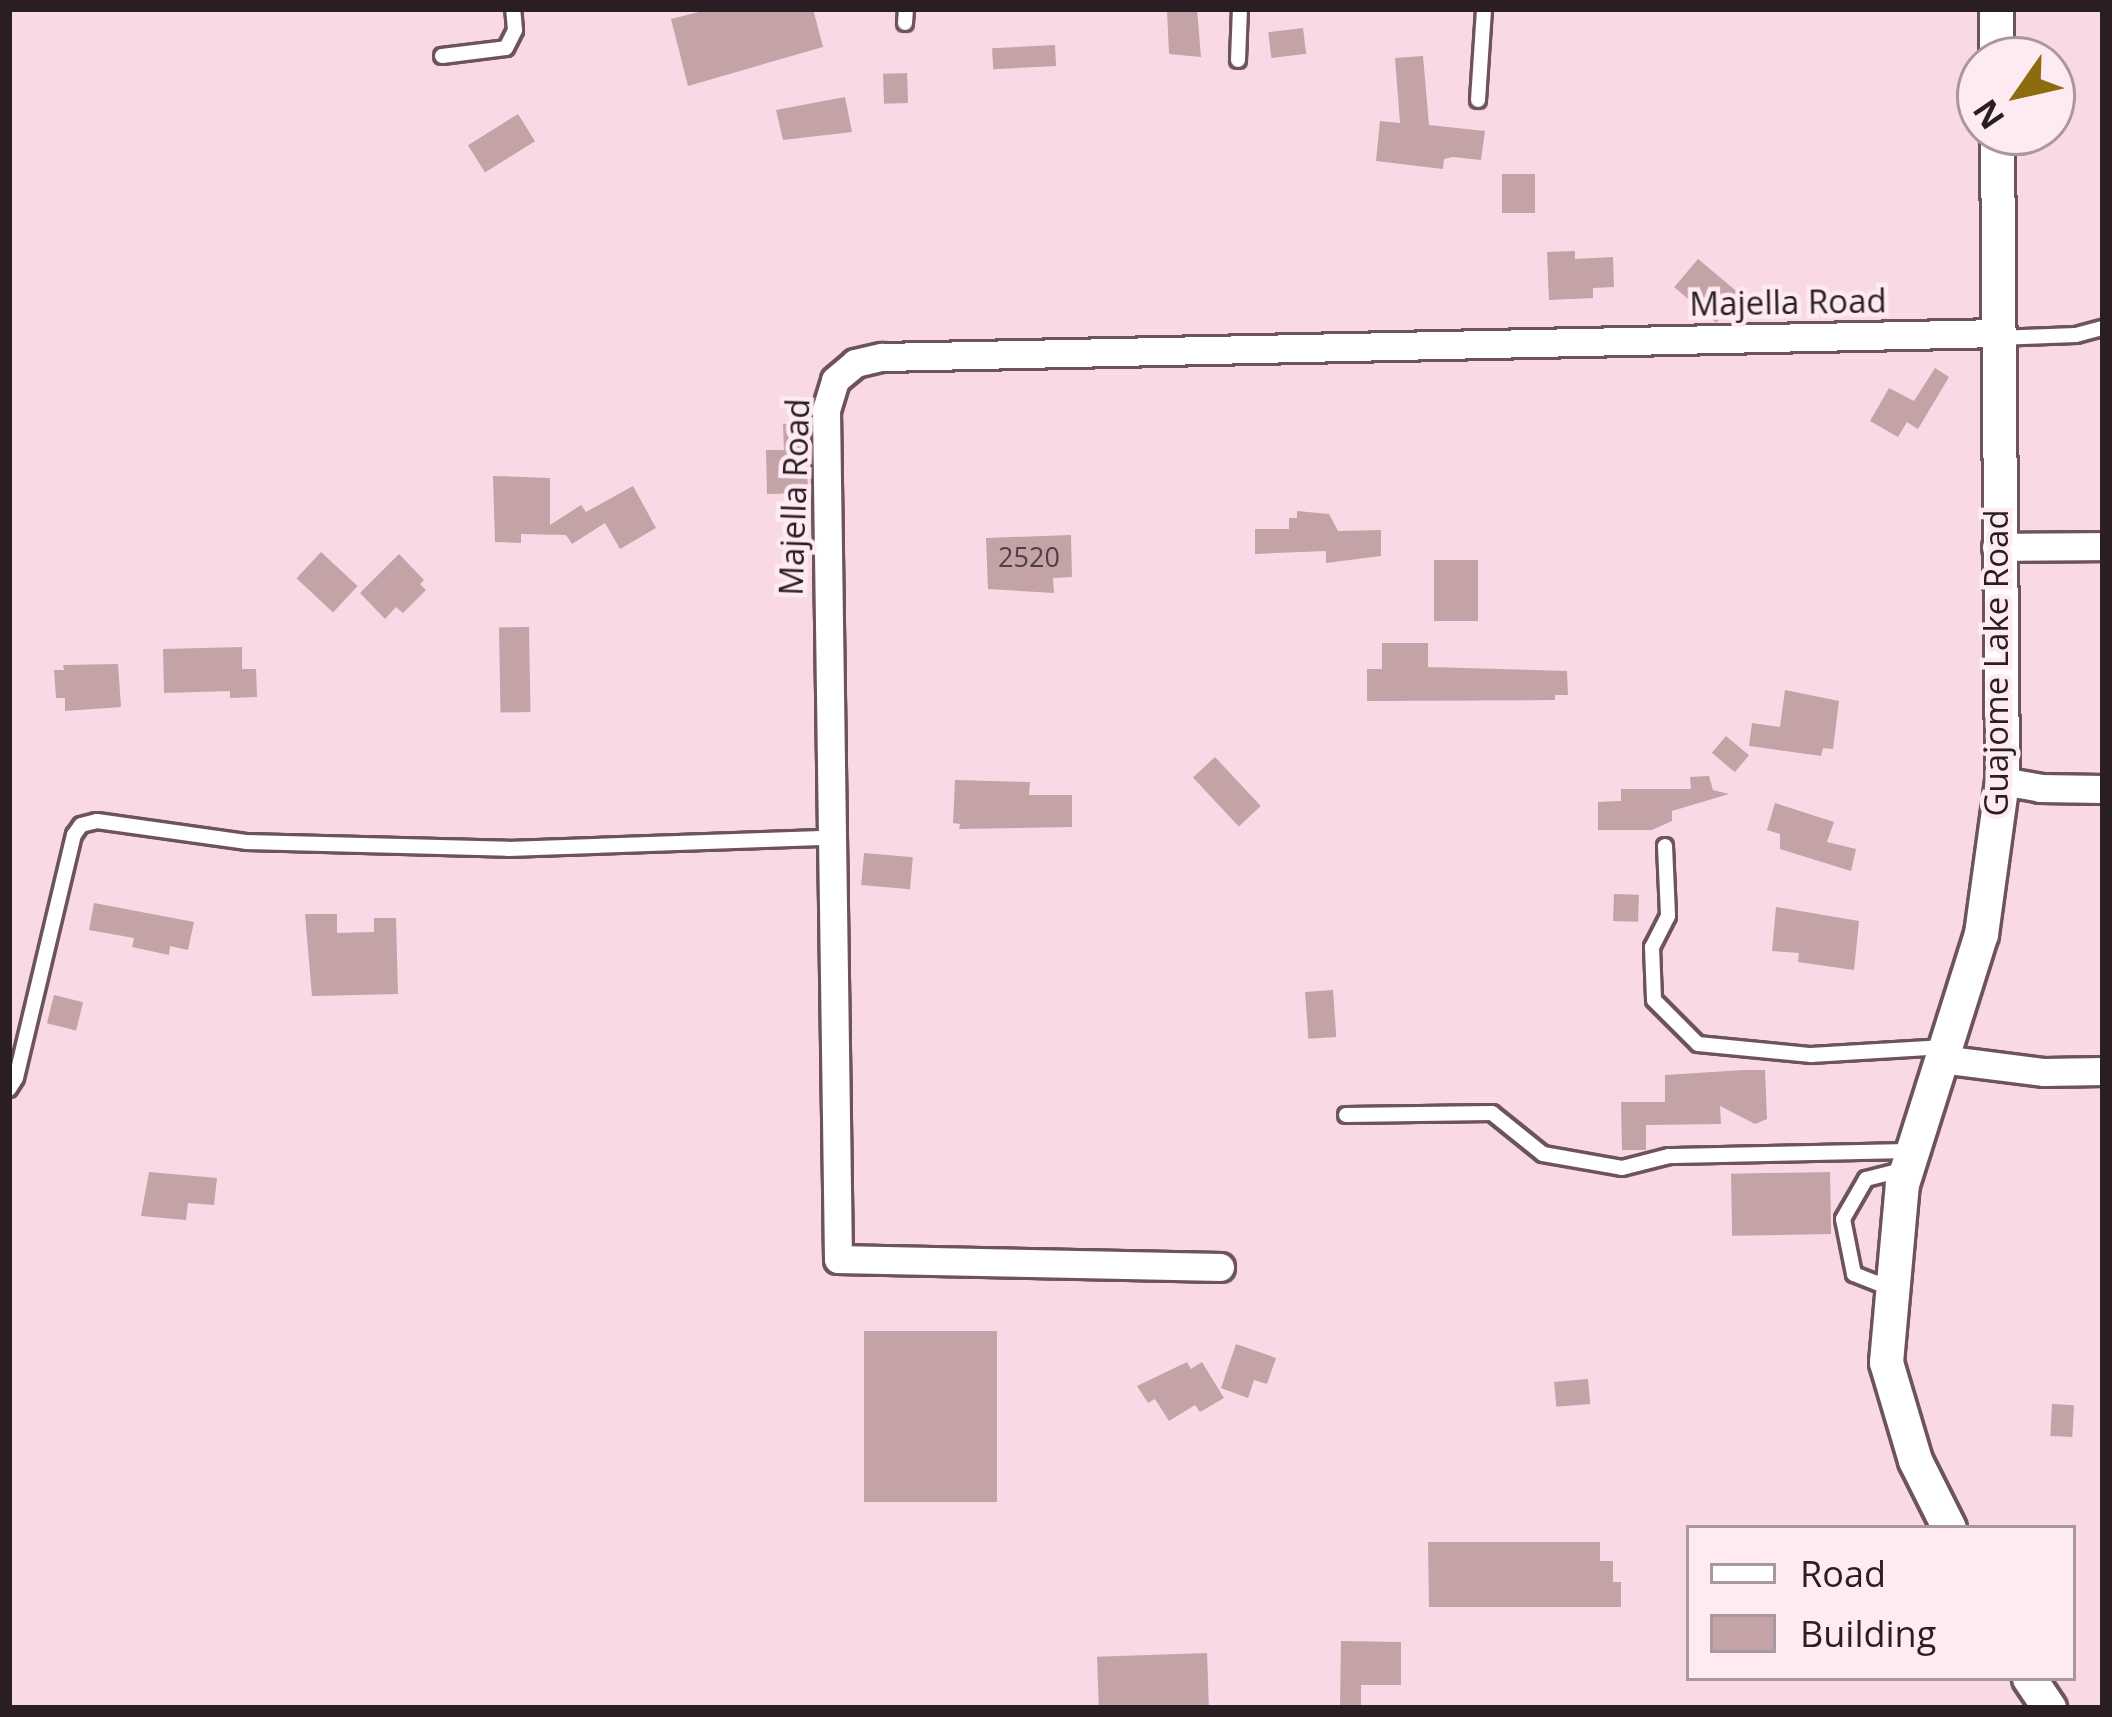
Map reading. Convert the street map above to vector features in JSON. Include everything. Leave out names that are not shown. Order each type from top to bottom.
[{"type":"street","name":"Guajome Lake Road","points":[[1948,1525],[1915,1460],[1886,1362],[1910,1160],[1981,934],[2002,781],[1996,547],[1997,156]]},
{"type":"street","name":"Majella Road","points":[[1220,1267],[838,1259],[828,838],[826,410],[835,380],[855,363],[882,357],[1997,335]]},
{"type":"street","points":[[1996,547],[2103,546]]},
{"type":"street","points":[[2002,781],[2040,788],[2103,789]]},
{"type":"street","points":[[1943,1053],[2040,1072],[2103,1071]]},
{"type":"street","points":[[2032,1681],[2049,1708]]},
{"type":"lane","points":[[442,56],[506,48],[515,30],[513,9]]},
{"type":"lane","points":[[1238,60],[1240,9]]},
{"type":"lane","points":[[1478,100],[1484,9]]},
{"type":"lane","points":[[1997,335],[2076,335],[2103,328]]},
{"type":"lane","points":[[9,1089],[81,825],[97,821],[246,842],[508,849],[828,838]]},
{"type":"lane","points":[[1665,846],[1668,916],[1652,946],[1654,1000],[1698,1044],[1811,1054],[1943,1053]]},
{"type":"lane","points":[[1346,1115],[1492,1113],[1543,1154],[1622,1168],[1669,1156],[1910,1160]]},
{"type":"lane","points":[[1892,1289],[1854,1274],[1843,1219],[1866,1179],[1910,1160]]},
{"type":"building","points":[[711,9],[813,9],[823,47],[688,86],[671,19]]},
{"type":"building","points":[[1167,9],[1197,9],[1201,57],[1169,54]]},
{"type":"building","points":[[1303,28],[1306,54],[1271,58],[1268,32]]},
{"type":"building","points":[[1055,45],[1056,66],[993,69],[992,48]]},
{"type":"building","points":[[1423,56],[1429,125],[1485,131],[1481,160],[1444,159],[1443,169],[1376,161],[1380,121],[1400,123],[1395,58]]},
{"type":"building","points":[[907,73],[908,103],[884,104],[883,74]]},
{"type":"building","points":[[845,97],[852,132],[783,140],[776,110]]},
{"type":"building","points":[[518,114],[535,141],[485,172],[468,145]]},
{"type":"building","points":[[1502,174],[1535,174],[1535,213],[1502,213]]},
{"type":"building","points":[[1575,251],[1575,259],[1613,257],[1614,287],[1593,288],[1593,298],[1549,300],[1547,252]]},
{"type":"building","points":[[1698,259],[1740,294],[1716,323],[1674,287]]},
{"type":"building","points":[[1935,368],[1949,377],[1918,429],[1907,422],[1898,437],[1870,421],[1889,388],[1914,401]]},
{"type":"building","points":[[806,423],[808,493],[767,494],[766,450],[784,450],[783,424]]},
{"type":"building","points":[[493,476],[550,478],[550,525],[581,505],[586,512],[633,486],[656,528],[620,549],[605,523],[572,544],[566,535],[521,534],[521,543],[495,542]]},
{"type":"building","points":[[1297,511],[1329,514],[1338,531],[1381,530],[1381,556],[1326,563],[1326,551],[1255,554],[1255,529],[1289,529],[1289,518],[1297,518]]},
{"type":"building","points":[[1071,535],[1072,577],[1053,578],[1054,593],[988,589],[986,538]]},
{"type":"building","points":[[321,552],[358,586],[333,612],[296,578]]},
{"type":"building","points":[[399,554],[424,580],[420,584],[426,590],[403,613],[396,607],[385,619],[360,593]]},
{"type":"building","points":[[1434,560],[1478,560],[1478,621],[1434,621]]},
{"type":"building","points":[[529,627],[530,712],[500,713],[499,628]]},
{"type":"building","points":[[1382,643],[1428,643],[1428,667],[1567,671],[1568,695],[1555,695],[1555,700],[1367,701],[1367,669],[1382,669]]},
{"type":"building","points":[[242,647],[242,669],[256,669],[257,697],[230,698],[230,691],[164,693],[163,649]]},
{"type":"building","points":[[118,664],[121,707],[65,711],[65,698],[56,698],[54,670],[64,670],[63,665]]},
{"type":"building","points":[[1785,690],[1839,701],[1833,749],[1823,748],[1821,756],[1749,746],[1752,723],[1780,727]]},
{"type":"building","points":[[1726,736],[1749,755],[1735,772],[1712,753]]},
{"type":"building","points":[[1215,757],[1261,806],[1239,826],[1193,777]]},
{"type":"building","points":[[1709,776],[1713,790],[1729,794],[1672,811],[1672,821],[1652,830],[1598,830],[1598,802],[1621,801],[1621,789],[1691,789],[1690,777]]},
{"type":"building","points":[[955,780],[1030,782],[1029,795],[1072,795],[1072,827],[959,829],[960,824],[953,823]]},
{"type":"building","points":[[1775,803],[1834,822],[1827,842],[1856,849],[1851,871],[1780,849],[1780,834],[1767,830]]},
{"type":"building","points":[[864,853],[913,857],[910,889],[861,885]]},
{"type":"building","points":[[1614,894],[1639,895],[1638,922],[1613,921]]},
{"type":"building","points":[[94,903],[194,922],[188,950],[170,946],[169,955],[132,947],[134,938],[89,930]]},
{"type":"building","points":[[1776,907],[1859,921],[1854,970],[1798,962],[1799,953],[1772,951]]},
{"type":"building","points":[[305,914],[337,914],[337,933],[374,932],[374,918],[396,918],[398,994],[312,996]]},
{"type":"building","points":[[1333,990],[1336,1037],[1308,1039],[1305,992]]},
{"type":"building","points":[[54,995],[83,1002],[76,1030],[47,1023]]},
{"type":"building","points":[[1765,1070],[1767,1119],[1755,1124],[1720,1106],[1721,1124],[1646,1125],[1646,1150],[1622,1150],[1621,1102],[1665,1102],[1665,1075]]},
{"type":"building","points":[[149,1172],[217,1178],[214,1205],[188,1203],[186,1220],[141,1216]]},
{"type":"building","points":[[1830,1172],[1831,1234],[1732,1236],[1731,1174]]},
{"type":"building","points":[[864,1331],[997,1331],[997,1502],[864,1502]]},
{"type":"building","points":[[1236,1344],[1276,1358],[1267,1384],[1254,1380],[1248,1398],[1221,1388]]},
{"type":"building","points":[[1187,1362],[1191,1369],[1202,1362],[1224,1398],[1200,1412],[1195,1405],[1169,1421],[1155,1399],[1148,1403],[1137,1386]]},
{"type":"building","points":[[1588,1379],[1590,1404],[1556,1407],[1554,1382]]},
{"type":"building","points":[[2052,1404],[2074,1405],[2072,1437],[2050,1436]]},
{"type":"building","points":[[1428,1542],[1600,1542],[1600,1561],[1613,1561],[1613,1582],[1621,1582],[1621,1607],[1429,1607]]},
{"type":"building","points":[[1341,1641],[1401,1642],[1401,1685],[1361,1685],[1361,1708],[1340,1708]]},
{"type":"building","points":[[1207,1653],[1209,1708],[1099,1708],[1097,1657]]}]
